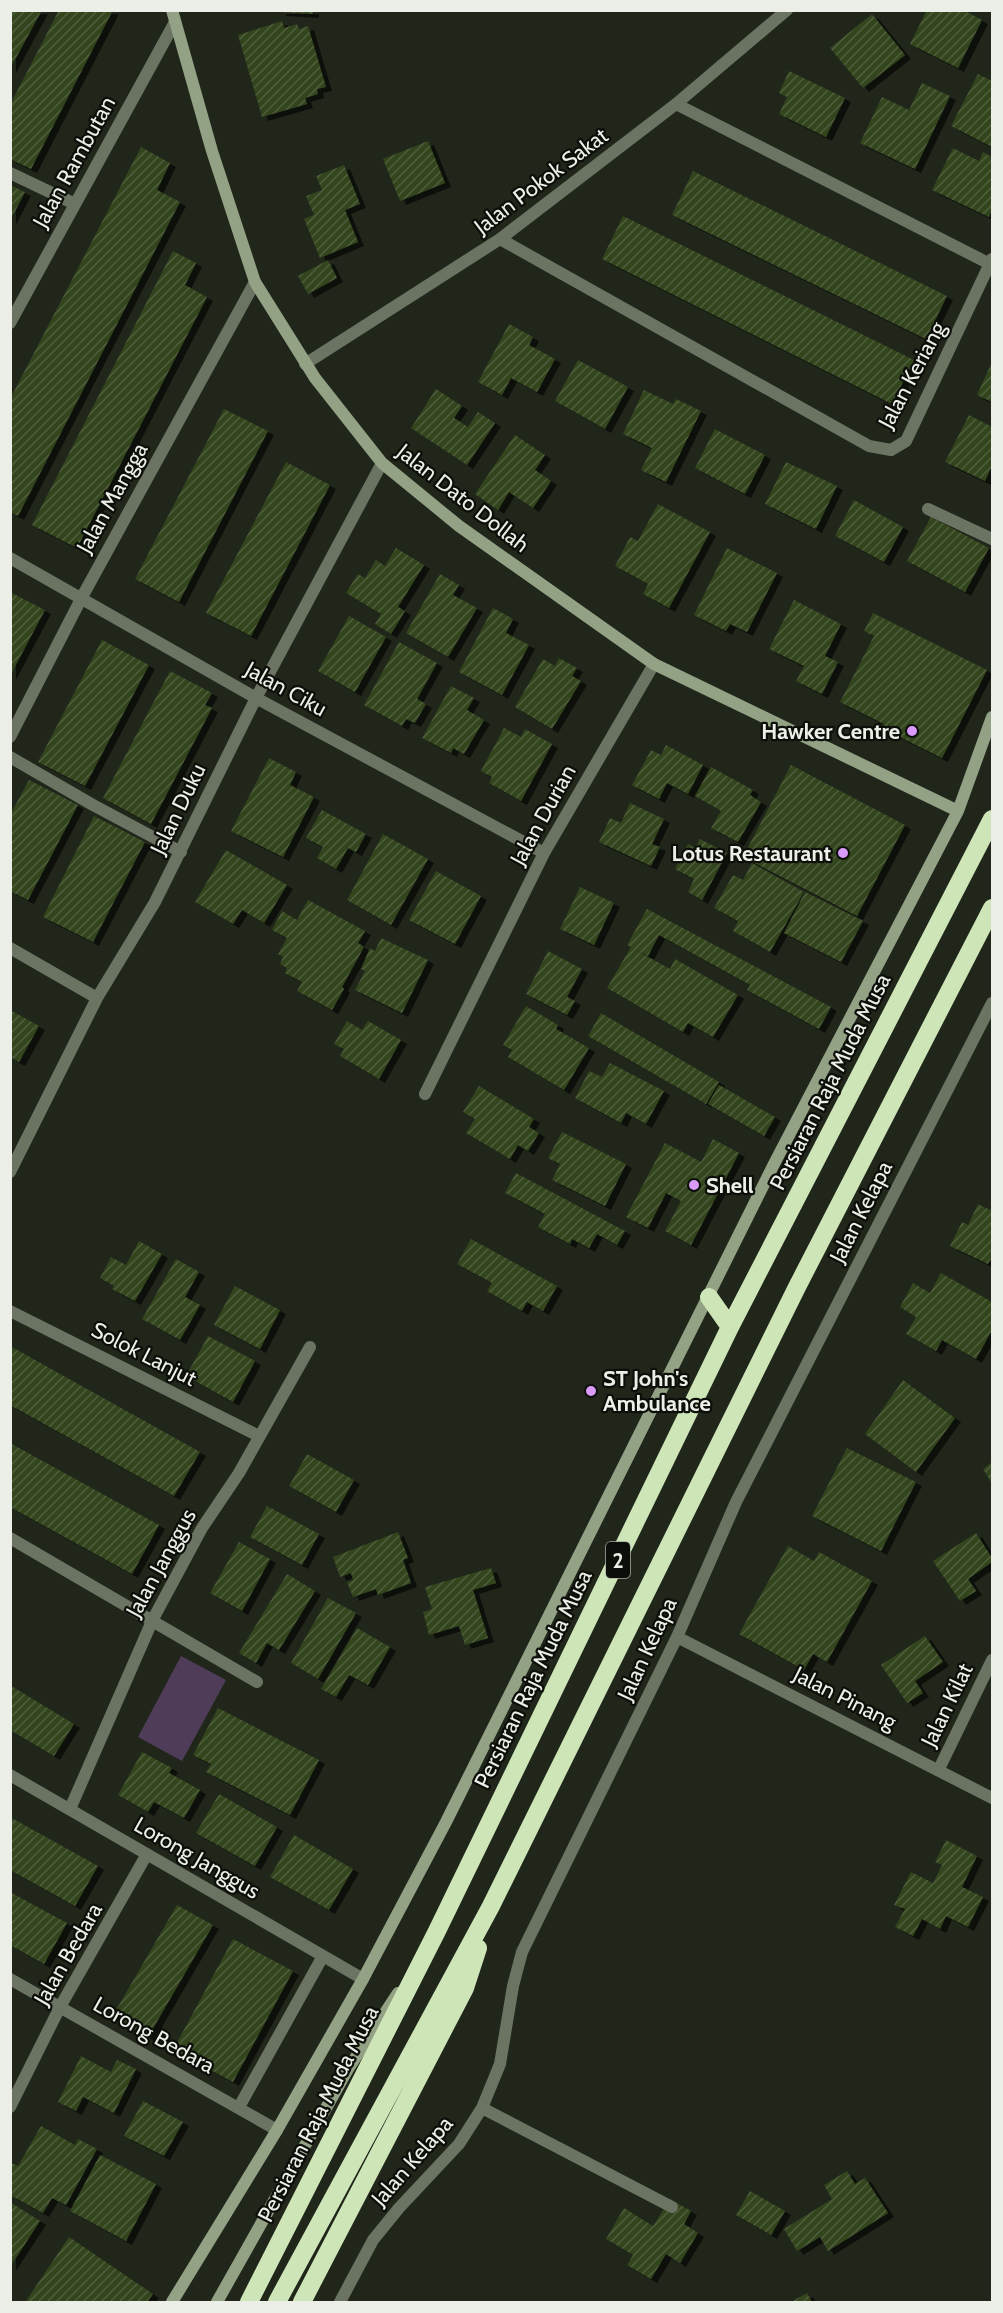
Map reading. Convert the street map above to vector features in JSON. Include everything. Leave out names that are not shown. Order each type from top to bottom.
[{"type":"highway","name":"Persiaran Raja Muda Musa","points":[[249,2302],[438,1931],[730,1328],[993,819]]},
{"type":"highway","name":"2","points":[[277,2302],[491,1906],[797,1287],[993,908]]},
{"type":"highway","points":[[709,1297],[730,1328]]},
{"type":"highway","points":[[302,2302],[465,1988],[491,1906]]},
{"type":"street","name":"Jalan Pokok Sakat","points":[[305,364],[500,239],[676,104],[787,10]]},
{"type":"street","name":"Jalan Rambutan","points":[[10,323],[174,16]]},
{"type":"street","name":"Jalan Dato Dollah","points":[[174,16],[212,151],[255,282],[305,364],[382,463],[459,526],[654,664],[958,811]]},
{"type":"street","name":"Jalan Keriang","points":[[500,239],[869,446],[891,450],[906,441],[991,261],[676,104]]},
{"type":"street","points":[[10,173],[75,204]]},
{"type":"street","name":"Jalan Mangga","points":[[10,736],[82,597],[255,282]]},
{"type":"street","name":"Jalan Duku","points":[[10,1173],[97,998],[155,902],[182,852],[256,698],[382,463]]},
{"type":"street","points":[[928,509],[993,539]]},
{"type":"street","name":"Jalan Ciku","points":[[10,558],[256,698],[544,853]]},
{"type":"street","name":"Jalan Durian","points":[[425,1094],[544,853],[654,664]]},
{"type":"street","points":[[172,2302],[277,2130],[363,1979],[446,1822],[774,1164],[958,811],[993,717]]},
{"type":"street","points":[[10,757],[93,805],[182,852]]},
{"type":"street","points":[[10,948],[97,998]]},
{"type":"street","name":"Jalan Kelapa","points":[[340,2302],[373,2240],[399,2208],[459,2144],[482,2108],[501,2064],[513,1986],[522,1952],[678,1637],[741,1492],[993,1003]]},
{"type":"street","name":"Solok Lanjut","points":[[10,1311],[259,1436]]},
{"type":"street","name":"Jalan Janggus","points":[[70,1809],[153,1619],[202,1527],[239,1473],[310,1347]]},
{"type":"street","points":[[10,1538],[153,1619],[257,1682]]},
{"type":"street","name":"Jalan Pinang","points":[[678,1637],[993,1798]]},
{"type":"street","name":"Jalan Kilat","points":[[939,1769],[993,1660]]},
{"type":"street","name":"Lorong Janggus","points":[[10,1774],[363,1979]]},
{"type":"street","name":"Jalan Bedara","points":[[10,2107],[60,2007],[147,1854]]},
{"type":"street","points":[[217,2302],[348,2069],[438,1931]]},
{"type":"street","points":[[240,2108],[323,1956]]},
{"type":"street","name":"Lorong Bedara","points":[[10,1978],[277,2130]]},
{"type":"street","points":[[482,2108],[672,2207]]},
{"type":"shaded area","points":[[181,1656],[226,1680],[182,1761],[138,1737]]},
{"type":"building","points":[[10,10],[42,10],[10,69]]},
{"type":"building","points":[[59,10],[113,10],[31,169],[10,159],[10,105]]},
{"type":"building","points":[[280,10],[313,10],[313,14],[280,12]]},
{"type":"building","points":[[927,10],[963,10],[982,20],[958,68],[910,44]]},
{"type":"building","points":[[872,14],[905,55],[863,88],[830,48]]},
{"type":"building","points":[[282,21],[284,28],[297,24],[299,29],[308,26],[326,87],[317,89],[318,94],[305,98],[307,104],[262,117],[238,35]]},
{"type":"building","points":[[789,71],[845,98],[826,137],[779,114],[787,97],[779,93]]},
{"type":"building","points":[[978,74],[992,81],[992,147],[951,126]]},
{"type":"building","points":[[922,83],[950,96],[915,169],[860,143],[882,97],[909,110]]},
{"type":"building","points":[[428,141],[445,183],[400,201],[383,159]]},
{"type":"building","points":[[141,147],[170,163],[157,190],[180,202],[18,516],[10,512],[10,399]]},
{"type":"building","points":[[953,148],[979,161],[983,152],[992,157],[992,209],[989,217],[932,190]]},
{"type":"building","points":[[344,165],[360,204],[345,210],[358,242],[320,258],[304,219],[314,215],[306,196],[322,190],[316,176]]},
{"type":"building","points":[[693,171],[947,296],[926,339],[672,215]]},
{"type":"building","points":[[10,185],[25,192],[10,221]]},
{"type":"building","points":[[623,216],[914,360],[892,404],[602,259]]},
{"type":"building","points":[[173,251],[196,263],[185,285],[207,297],[77,548],[32,525]]},
{"type":"building","points":[[328,260],[337,278],[308,294],[298,276]]},
{"type":"building","points":[[509,324],[533,337],[529,345],[555,359],[537,392],[511,378],[502,395],[478,382]]},
{"type":"building","points":[[578,360],[628,387],[605,429],[555,401]]},
{"type":"building","points":[[992,362],[992,402],[977,395]]},
{"type":"building","points":[[436,389],[462,406],[454,418],[468,427],[478,412],[495,423],[467,465],[411,428]]},
{"type":"building","points":[[644,390],[673,404],[676,399],[701,411],[666,482],[641,470],[652,448],[623,434]]},
{"type":"building","points":[[224,409],[268,431],[179,602],[135,579]]},
{"type":"building","points":[[969,415],[992,427],[992,466],[985,481],[945,462]]},
{"type":"building","points":[[715,429],[765,455],[745,494],[695,468]]},
{"type":"building","points":[[515,435],[545,455],[535,470],[551,481],[533,508],[509,492],[498,510],[475,494]]},
{"type":"building","points":[[286,462],[330,485],[251,636],[206,613]]},
{"type":"building","points":[[786,462],[837,486],[816,529],[765,504]]},
{"type":"building","points":[[854,500],[903,527],[884,562],[835,536]]},
{"type":"building","points":[[658,504],[710,532],[669,608],[643,594],[648,584],[615,566],[630,537],[638,541]]},
{"type":"building","points":[[931,517],[989,548],[965,592],[907,561]]},
{"type":"building","points":[[396,548],[424,565],[398,607],[405,611],[391,634],[375,624],[381,614],[346,593],[358,574],[365,578],[376,560],[385,566]]},
{"type":"building","points":[[727,548],[777,573],[747,632],[730,624],[726,631],[694,615]]},
{"type":"building","points":[[440,574],[459,585],[453,595],[477,608],[448,657],[406,633]]},
{"type":"building","points":[[10,592],[45,610],[10,676]]},
{"type":"building","points":[[794,600],[841,624],[825,656],[838,662],[822,694],[796,681],[804,666],[769,649]]},
{"type":"building","points":[[493,608],[513,619],[506,633],[529,645],[502,695],[459,672]]},
{"type":"building","points":[[873,613],[987,670],[942,758],[882,728],[884,724],[840,702],[874,636],[864,631]]},
{"type":"building","points":[[349,616],[386,637],[355,692],[318,671]]},
{"type":"building","points":[[102,640],[149,665],[85,786],[38,762]]},
{"type":"building","points":[[399,642],[437,663],[417,699],[426,704],[415,723],[406,719],[402,726],[364,705]]},
{"type":"building","points":[[559,658],[577,668],[572,676],[581,681],[552,729],[515,707],[543,659],[555,666]]},
{"type":"building","points":[[170,671],[212,693],[205,705],[212,708],[151,824],[103,798]]},
{"type":"building","points":[[451,686],[474,698],[467,710],[484,720],[464,754],[453,748],[451,753],[422,738]]},
{"type":"building","points":[[504,728],[521,737],[525,729],[552,744],[521,801],[489,783],[492,777],[481,771]]},
{"type":"building","points":[[666,745],[703,765],[688,794],[667,783],[659,799],[632,785],[651,750],[661,755]]},
{"type":"building","points":[[269,758],[296,772],[290,785],[314,797],[283,857],[231,831]]},
{"type":"building","points":[[791,765],[905,825],[857,916],[743,857]]},
{"type":"building","points":[[711,767],[753,790],[750,795],[761,802],[738,842],[711,828],[721,811],[695,796]]},
{"type":"building","points":[[29,780],[78,805],[28,900],[10,891],[10,815]]},
{"type":"building","points":[[630,803],[664,819],[652,844],[660,847],[651,866],[599,842],[610,818],[621,823]]},
{"type":"building","points":[[322,810],[366,834],[356,852],[348,848],[336,869],[317,858],[323,847],[306,838]]},
{"type":"building","points":[[94,816],[145,842],[93,942],[43,917]]},
{"type":"building","points":[[383,834],[428,859],[391,925],[347,900]]},
{"type":"building","points":[[700,839],[727,853],[702,900],[688,892],[694,879],[675,869],[688,844],[695,848]]},
{"type":"building","points":[[226,850],[287,885],[264,923],[242,910],[233,924],[195,902]]},
{"type":"building","points":[[752,863],[804,892],[770,952],[733,931],[738,921],[714,908],[733,875],[743,880]]},
{"type":"building","points":[[436,871],[481,896],[455,944],[409,920]]},
{"type":"building","points":[[580,887],[614,903],[594,945],[560,929]]},
{"type":"building","points":[[805,892],[863,921],[841,962],[784,933]]},
{"type":"building","points":[[308,900],[365,931],[358,943],[364,947],[332,1010],[297,991],[302,982],[285,973],[287,968],[280,964],[283,957],[278,954],[287,938],[272,930],[282,911],[297,920]]},
{"type":"building","points":[[647,909],[831,1007],[819,1029],[747,990],[750,985],[659,935],[648,956],[634,949],[670,969],[675,959],[738,995],[713,1037],[688,1023],[683,1032],[607,988],[631,947],[627,945]]},
{"type":"building","points":[[381,938],[428,960],[402,1013],[355,990],[365,971],[361,969],[370,948],[375,951]]},
{"type":"building","points":[[548,951],[582,969],[567,997],[575,1001],[567,1015],[526,994]]},
{"type":"building","points":[[526,1006],[558,1025],[556,1029],[589,1048],[564,1090],[508,1057],[512,1050],[503,1045]]},
{"type":"building","points":[[10,1010],[39,1026],[19,1062],[10,1057]]},
{"type":"building","points":[[601,1013],[719,1082],[706,1104],[588,1036]]},
{"type":"building","points":[[347,1021],[362,1030],[368,1021],[401,1040],[379,1079],[340,1056],[344,1049],[334,1044]]},
{"type":"building","points":[[610,1063],[664,1091],[646,1124],[626,1113],[621,1123],[575,1098],[589,1071],[602,1077]]},
{"type":"building","points":[[719,1085],[775,1117],[764,1136],[708,1104]]},
{"type":"building","points":[[479,1086],[534,1119],[529,1127],[539,1133],[528,1151],[518,1145],[510,1159],[466,1133],[475,1119],[463,1112]]},
{"type":"building","points":[[562,1132],[626,1164],[605,1206],[552,1180],[560,1164],[548,1158]]},
{"type":"building","points":[[713,1139],[739,1153],[691,1245],[665,1231],[681,1201],[666,1193],[648,1228],[626,1217],[665,1143],[701,1162]]},
{"type":"building","points":[[516,1173],[625,1231],[617,1245],[597,1234],[589,1248],[572,1239],[570,1244],[538,1227],[545,1214],[505,1193]]},
{"type":"building","points":[[978,1204],[990,1210],[992,1206],[992,1260],[988,1264],[950,1246],[962,1222],[968,1225]]},
{"type":"building","points":[[471,1239],[557,1286],[543,1311],[527,1302],[522,1311],[487,1291],[492,1283],[457,1264]]},
{"type":"building","points":[[139,1241],[162,1254],[135,1301],[112,1289],[114,1286],[100,1278],[111,1257],[126,1265]]},
{"type":"building","points":[[176,1259],[199,1272],[185,1297],[200,1305],[180,1340],[142,1319]]},
{"type":"building","points":[[941,1273],[992,1302],[992,1330],[976,1359],[942,1340],[936,1351],[906,1334],[916,1317],[900,1307],[913,1283],[930,1293]]},
{"type":"building","points":[[235,1286],[280,1310],[260,1349],[214,1325]]},
{"type":"building","points":[[208,1336],[255,1361],[233,1402],[186,1376]]},
{"type":"building","points":[[10,1346],[200,1452],[174,1496],[10,1405]]},
{"type":"building","points":[[903,1380],[955,1418],[916,1472],[865,1434]]},
{"type":"building","points":[[10,1443],[159,1525],[132,1574],[10,1507]]},
{"type":"building","points":[[847,1448],[916,1482],[881,1551],[812,1516]]},
{"type":"building","points":[[307,1454],[354,1480],[336,1512],[289,1486]]},
{"type":"building","points":[[992,1462],[992,1484],[983,1469]]},
{"type":"building","points":[[267,1506],[319,1534],[302,1565],[250,1537]]},
{"type":"building","points":[[398,1532],[408,1558],[403,1560],[411,1583],[378,1595],[376,1589],[353,1597],[347,1582],[353,1580],[351,1573],[340,1577],[333,1557]]},
{"type":"building","points":[[976,1533],[992,1558],[992,1562],[968,1579],[976,1591],[960,1601],[933,1561]]},
{"type":"building","points":[[239,1542],[270,1559],[242,1611],[210,1593]]},
{"type":"building","points":[[788,1546],[814,1561],[819,1552],[872,1581],[827,1662],[813,1654],[804,1670],[739,1634]]},
{"type":"building","points":[[491,1568],[496,1583],[473,1590],[488,1638],[465,1645],[459,1626],[429,1635],[423,1612],[432,1609],[425,1587]]},
{"type":"building","points":[[287,1574],[315,1591],[279,1650],[267,1643],[256,1663],[239,1653]]},
{"type":"building","points":[[328,1598],[356,1613],[318,1679],[291,1663]]},
{"type":"building","points":[[357,1628],[390,1647],[368,1685],[349,1675],[336,1697],[321,1689]]},
{"type":"building","points":[[925,1636],[943,1662],[915,1681],[923,1693],[907,1703],[881,1665]]},
{"type":"building","points":[[13,1687],[74,1724],[54,1756],[10,1730],[10,1690]]},
{"type":"building","points":[[218,1708],[319,1760],[290,1815],[206,1772],[211,1764],[193,1755]]},
{"type":"building","points":[[142,1752],[172,1768],[169,1773],[200,1790],[184,1818],[154,1802],[148,1812],[118,1795]]},
{"type":"building","points":[[219,1794],[277,1827],[255,1866],[196,1833]]},
{"type":"building","points":[[10,1817],[98,1866],[75,1906],[10,1870]]},
{"type":"building","points":[[294,1835],[353,1869],[329,1910],[270,1877]]},
{"type":"building","points":[[946,1840],[977,1856],[962,1887],[983,1897],[968,1927],[946,1916],[940,1929],[922,1919],[913,1936],[895,1927],[905,1909],[894,1905],[911,1872],[933,1883],[942,1865],[935,1862]]},
{"type":"building","points":[[10,1892],[67,1923],[44,1964],[10,1945]]},
{"type":"building","points":[[177,1905],[213,1925],[148,2037],[112,2017]]},
{"type":"building","points":[[233,1939],[293,1971],[233,2082],[173,2050]]},
{"type":"building","points":[[81,2056],[111,2072],[117,2060],[136,2069],[114,2113],[83,2097],[76,2111],[58,2102]]},
{"type":"building","points":[[143,2101],[183,2122],[164,2156],[124,2136]]},
{"type":"building","points":[[41,2126],[75,2145],[78,2139],[97,2149],[66,2205],[52,2198],[43,2213],[10,2195],[10,2162],[18,2166]]},
{"type":"building","points":[[100,2155],[156,2184],[126,2241],[70,2211]]},
{"type":"building","points":[[847,2171],[855,2184],[865,2178],[888,2213],[828,2251],[820,2237],[797,2251],[784,2229],[832,2199],[824,2185]]},
{"type":"building","points":[[750,2191],[785,2211],[771,2235],[736,2215]]},
{"type":"building","points":[[670,2199],[691,2211],[684,2224],[698,2233],[680,2263],[666,2254],[651,2279],[627,2265],[633,2255],[606,2239],[624,2208],[653,2226]]},
{"type":"building","points":[[10,2202],[40,2221],[10,2267]]},
{"type":"building","points":[[69,2237],[153,2294],[147,2302],[26,2301]]},
{"type":"building","points":[[807,2293],[812,2302],[791,2302]]},
{"type":"place","name":"Hawker Centre","points":[[912,731]]},
{"type":"place","name":"Lotus Restaurant","points":[[843,853]]},
{"type":"place","name":"Shell","points":[[694,1185]]},
{"type":"place","name":"ST John's Ambulance","points":[[591,1391]]}]
